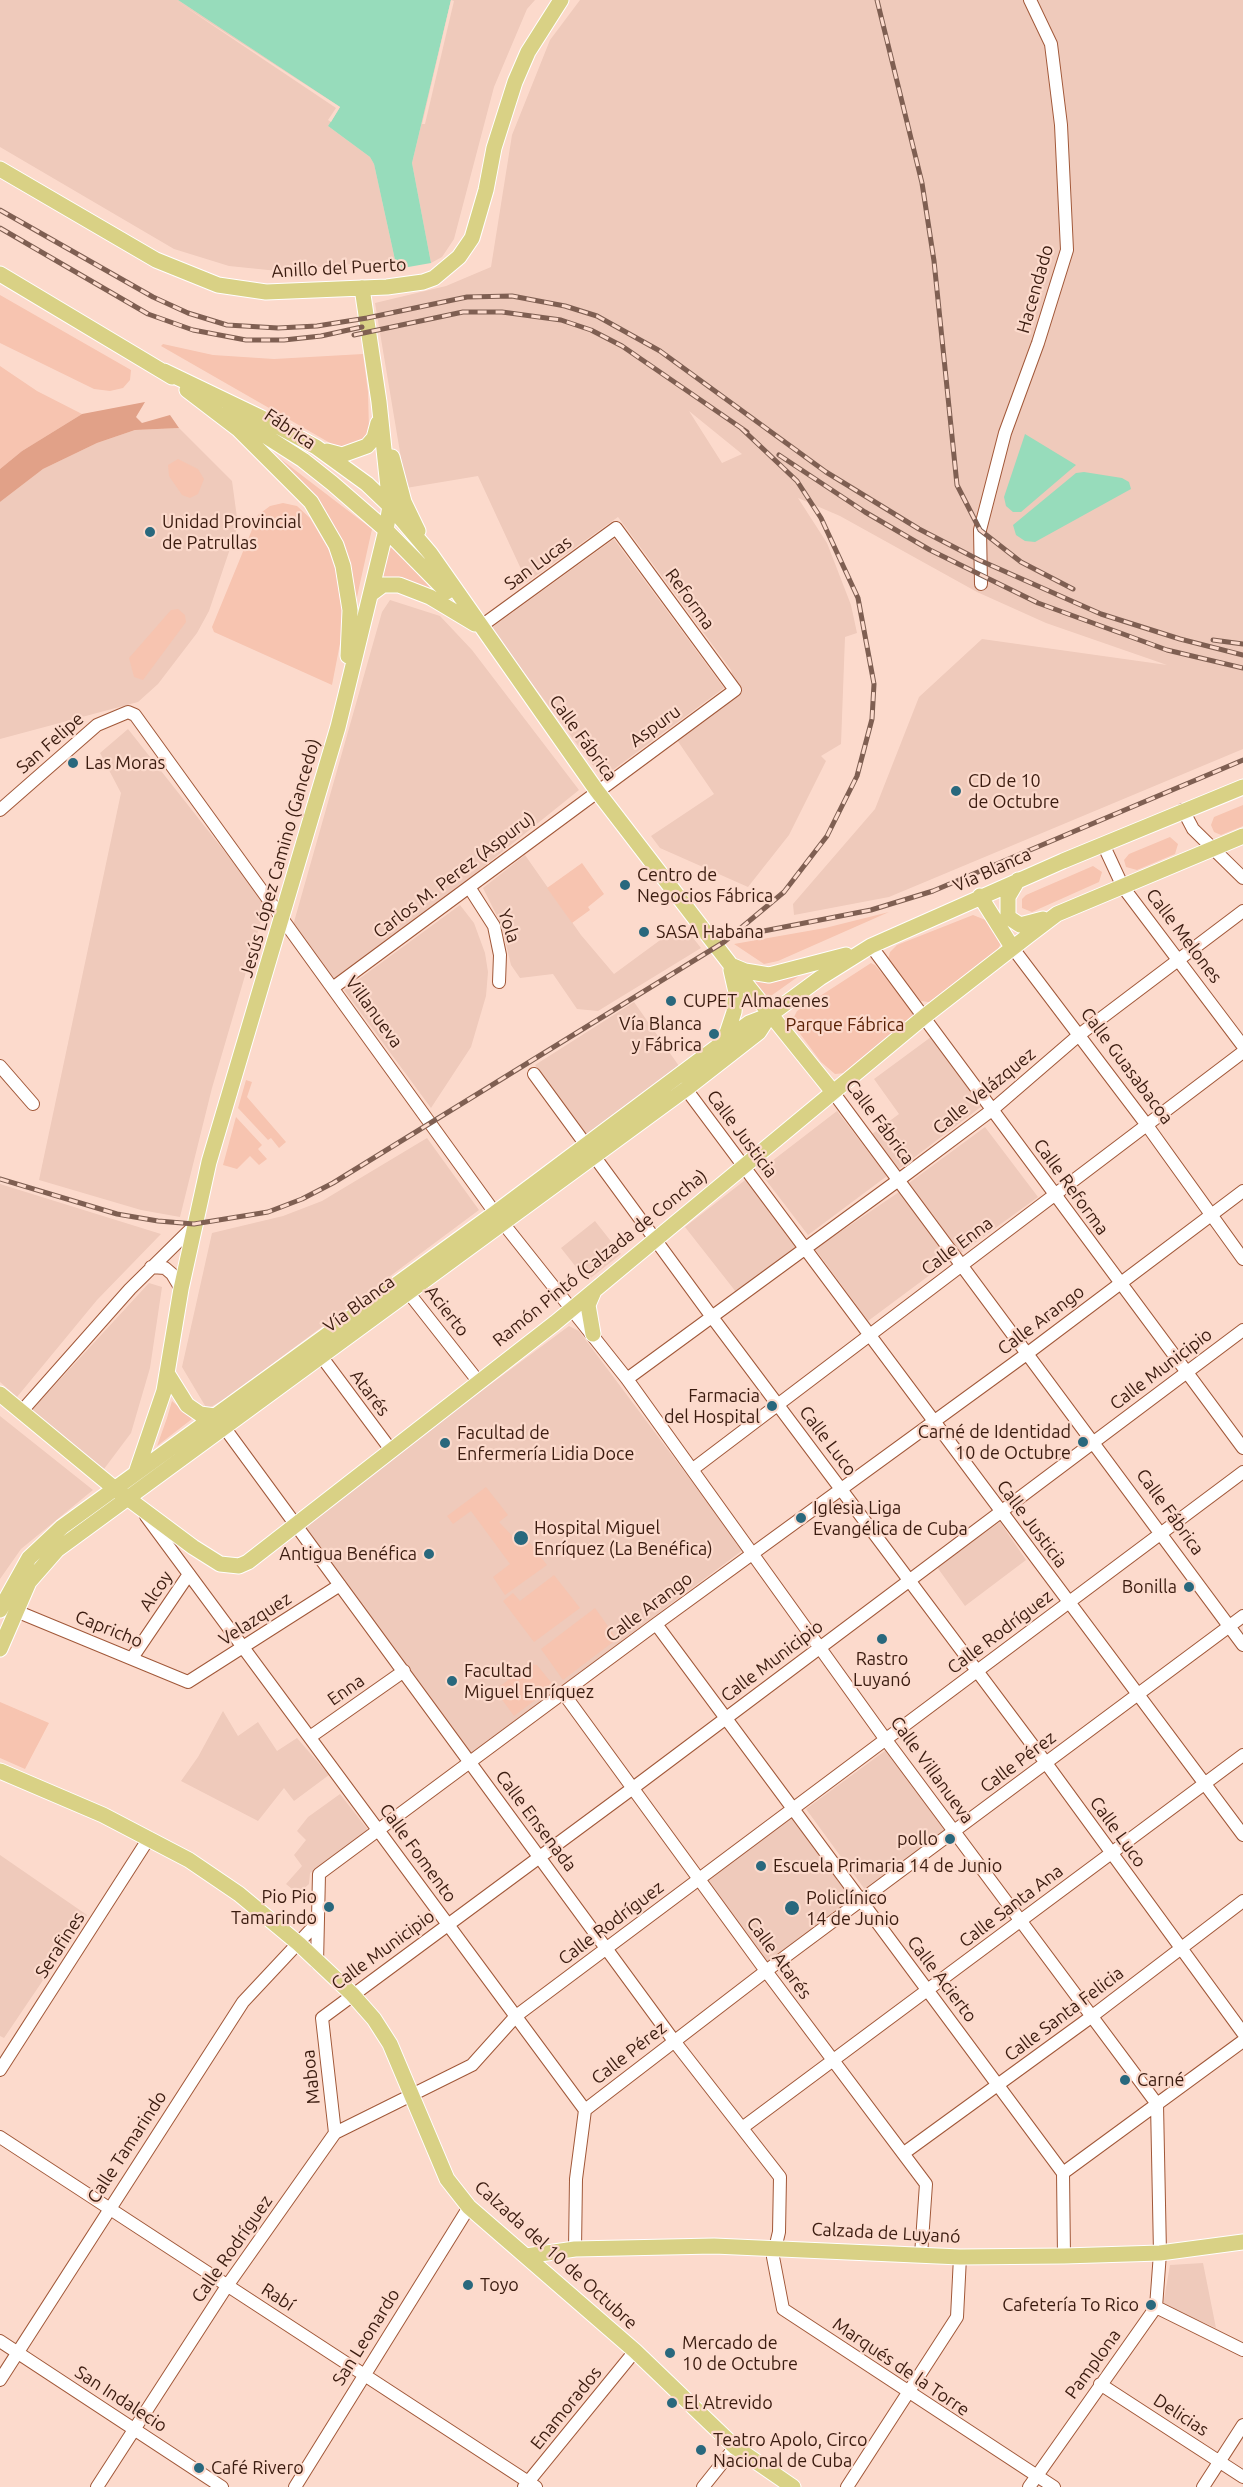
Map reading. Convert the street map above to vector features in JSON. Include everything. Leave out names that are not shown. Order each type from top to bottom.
[{"type":"main road","name":"Anillo del Puerto","points":[[0,169],[120,240],[198,279],[250,291],[362,288],[409,284],[434,278],[466,249],[476,226],[494,148],[515,82],[528,52],[561,0]]},
{"type":"main road","name":"Fábrica","points":[[0,274],[164,371],[303,460],[386,530]]},
{"type":"main road","name":"Jesús López Camino (Gancedo)","points":[[151,1432],[161,1403],[193,1227],[215,1141],[342,715],[386,530],[390,506],[379,402],[362,288]]},
{"type":"main road","name":"Fábrica","points":[[164,371],[316,447],[359,478],[390,506]]},
{"type":"main road","points":[[164,371],[238,429],[285,473],[311,502],[336,545],[345,576],[351,624],[342,715]]},
{"type":"main road","points":[[316,447],[342,455],[368,446],[374,438],[379,402]]},
{"type":"main road","points":[[379,402],[404,502],[430,553]]},
{"type":"main road","name":"Calle Fábrica","points":[[390,506],[430,553],[597,791],[770,1016],[833,1092]]},
{"type":"main road","name":"Calle Fábrica","points":[[386,530],[480,627]]},
{"type":"main road","points":[[371,594],[383,585],[399,585],[430,597],[480,627]]},
{"type":"main road","name":"Vía Blanca","points":[[590,1150],[686,1089],[752,1039],[770,1016],[820,978],[867,948],[980,896],[1243,787]]},
{"type":"main road","name":"Ramón Pintó (Calzada de Concha)","points":[[0,1394],[114,1488],[193,1547],[228,1566],[248,1562],[572,1308],[925,1016],[1057,914],[1243,836]]},
{"type":"main road","points":[[1018,880],[1006,904],[1008,917],[1028,936]]},
{"type":"main road","name":"Calle Guasabacoa","points":[[980,896],[1012,947]]},
{"type":"main road","points":[[1014,923],[1029,924],[1057,914]]},
{"type":"main road","points":[[730,964],[745,971],[769,975],[867,948]]},
{"type":"main road","points":[[714,1049],[727,1033],[734,1012],[736,992],[730,964]]},
{"type":"main road","name":"Vía Blanca","points":[[0,1649],[29,1582],[41,1566],[74,1536],[133,1501],[220,1421],[590,1150],[749,1023],[770,1016]]},
{"type":"main road","points":[[752,1039],[771,1035],[795,1046]]},
{"type":"main road","name":"Vía Blanca","points":[[0,1610],[29,1558],[62,1527],[136,1472],[321,1356],[408,1292],[499,1218]]},
{"type":"main road","points":[[593,1334],[588,1305],[600,1283]]},
{"type":"main road","points":[[167,1373],[187,1405],[200,1414],[220,1421]]},
{"type":"main road","points":[[133,1501],[136,1472],[151,1432]]},
{"type":"main road","points":[[114,1488],[151,1432]]},
{"type":"main road","name":"Calzada del 10 de Octubre","points":[[0,1771],[103,1815],[189,1860],[239,1894],[299,1944],[352,1994],[374,2019],[390,2044],[447,2179],[469,2207],[635,2351],[735,2447],[793,2487]]},
{"type":"main road","name":"Calzada de Luyanó","points":[[526,2256],[575,2249],[776,2247],[960,2257],[1064,2256],[1160,2253],[1243,2242]]},
{"type":"street","name":"Hacendado","points":[[981,584],[980,530],[999,454],[1038,344],[1067,250],[1061,125],[1051,44],[1030,0]]},
{"type":"street","name":"San Lucas","points":[[480,627],[616,528]]},
{"type":"street","name":"Reforma","points":[[616,528],[735,690]]},
{"type":"street","name":"Aspuru","points":[[597,791],[735,690]]},
{"type":"street","name":"San Felipe","points":[[0,810],[98,725],[111,717],[128,712]]},
{"type":"street","name":"Villanueva","points":[[128,712],[135,715],[499,1218],[593,1334]]},
{"type":"street","name":"Carlos M. Perez (Aspuru)","points":[[334,987],[597,791]]},
{"type":"street","points":[[1183,810],[1193,829],[1243,878]]},
{"type":"street","name":"Calle Melones","points":[[1103,844],[1123,887],[1243,1046]]},
{"type":"street","name":"Yola","points":[[469,887],[494,926],[500,955],[499,982]]},
{"type":"street","name":"Calle Velázquez","points":[[627,1379],[992,1110],[1079,1035],[1243,911]]},
{"type":"street","name":"Calle Guasabacoa","points":[[1012,947],[1146,1124],[1243,1258]]},
{"type":"street","name":"Calle Reforma","points":[[867,948],[925,1016],[1120,1284],[1243,1448]]},
{"type":"street","name":"Calle Enna","points":[[693,1469],[1243,1052]]},
{"type":"street","points":[[0,1066],[33,1104]]},
{"type":"street","name":"Calle Luco","points":[[534,1074],[712,1317],[910,1579],[1243,2033]]},
{"type":"street","name":"Calle Justicia","points":[[686,1089],[742,1166],[807,1248],[868,1335],[1000,1513],[1139,1694],[1243,1835]]},
{"type":"street","name":"Calle Fábrica","points":[[833,1092],[900,1179],[1243,1645]]},
{"type":"street","name":"Calle Arango","points":[[317,1963],[319,1874],[656,1624],[1028,1353],[1243,1191]]},
{"type":"street","points":[[21,1412],[151,1267],[193,1227]]},
{"type":"street","points":[[151,1267],[165,1268],[181,1288]]},
{"type":"street","name":"Acierto","points":[[408,1292],[478,1382]]},
{"type":"street","name":"Calle Municipio","points":[[322,2018],[541,1857],[1243,1330]]},
{"type":"street","name":"Calle Villanueva","points":[[593,1334],[693,1469],[819,1647],[873,1718],[886,1740],[1157,2104]]},
{"type":"street","name":"Atarés","points":[[321,1356],[391,1450]]},
{"type":"street","name":"Calle Ensenada","points":[[220,1421],[674,2041],[780,2177],[776,2247]]},
{"type":"street","name":"Calle Rodríguez","points":[[98,2487],[227,2286],[335,2133],[472,2065],[516,2016],[1243,1472]]},
{"type":"street","name":"Calle Fomento","points":[[133,1501],[244,1647],[585,2110]]},
{"type":"street","name":"Alcoy","points":[[132,1658],[189,1574]]},
{"type":"street","name":"Velazquez","points":[[188,1682],[340,1585]]},
{"type":"street","name":"Capricho","points":[[16,1611],[188,1682]]},
{"type":"street","name":"Calle Pérez","points":[[585,2110],[766,1971],[1243,1616]]},
{"type":"street","name":"Calle Acierto","points":[[656,1624],[1064,2173]]},
{"type":"street","name":"Enna","points":[[310,1737],[404,1671]]},
{"type":"street","name":"Calle Atarés","points":[[564,1694],[766,1971],[926,2184],[921,2255]]},
{"type":"street","name":"Calle Santa Ana","points":[[742,2128],[834,2062],[1243,1755]]},
{"type":"street","name":"Serafines","points":[[0,2070],[150,1839]]},
{"type":"street","name":"Calle Santa Felicia","points":[[904,2153],[1091,2017],[1243,1901]]},
{"type":"street","points":[[299,1944],[317,1923]]},
{"type":"street","name":"Calle Tamarindo","points":[[0,2380],[243,2002],[299,1944]]},
{"type":"street","name":"Maboa","points":[[322,2018],[335,2133]]},
{"type":"street","points":[[1064,2256],[1064,2173],[1243,2041]]},
{"type":"street","points":[[1157,2104],[1160,2253],[1156,2307],[1243,2350]]},
{"type":"street","points":[[575,2249],[576,2179],[585,2110]]},
{"type":"street","name":"Rabí","points":[[0,2137],[108,2210],[365,2374],[529,2485]]},
{"type":"street","name":"San Leonardo","points":[[295,2487],[469,2207]]},
{"type":"street","name":"Marqués de la Torre","points":[[776,2247],[773,2257],[783,2309],[908,2394],[1054,2487]]},
{"type":"street","points":[[847,2487],[957,2317],[960,2257]]},
{"type":"street","name":"Pamplona","points":[[1029,2487],[1156,2307]]},
{"type":"street","name":"San Indalecio","points":[[0,2342],[222,2487]]},
{"type":"street","name":"Enamorados","points":[[529,2485],[635,2351]]},
{"type":"street","name":"Delicias","points":[[1100,2384],[1243,2477]]},
{"type":"street","points":[[1203,2487],[1243,2425]]},
{"type":"street","points":[[703,2487],[735,2447]]},
{"type":"shaded area","points":[[0,0],[178,0],[340,107],[328,126],[370,157],[374,164],[395,260],[278,271],[229,266],[174,249],[0,147]]},
{"type":"shaded area","points":[[178,0],[451,0],[412,163],[431,263],[397,269],[374,164],[370,157],[328,126],[340,107]]},
{"type":"shaded area","points":[[451,0],[535,0],[527,9],[494,87],[454,239],[442,257],[431,263],[412,163]]},
{"type":"shaded area","points":[[580,0],[1243,0],[1243,749],[889,897],[794,915],[793,904],[875,809],[919,697],[982,639],[1167,665],[1046,623],[977,592],[840,516],[798,498],[827,543],[851,605],[857,633],[845,637],[841,744],[821,756],[826,761],[789,835],[748,887],[660,848],[651,836],[714,794],[677,740],[738,695],[731,670],[618,517],[527,582],[478,476],[406,488],[375,303],[446,286],[491,267],[512,135],[550,40]],"holes":[[[689,411],[742,454],[722,463]]]},
{"type":"shaded area","points":[[145,402],[136,417],[142,423],[170,415],[179,428],[135,430],[97,443],[43,469],[0,502],[0,469],[22,451],[82,414]]},
{"type":"shaded area","points":[[179,428],[232,481],[238,525],[209,611],[197,633],[158,684],[138,702],[0,739],[0,502],[43,469],[97,443],[135,430]]},
{"type":"shaded area","points":[[1025,434],[1076,465],[1021,512],[1013,512],[1006,506],[1004,497]]},
{"type":"shaded area","points":[[1084,472],[1122,478],[1129,482],[1131,489],[1035,542],[1025,541],[1016,535],[1013,525],[1076,473]]},
{"type":"shaded area","points":[[614,539],[724,688],[602,778],[491,628]]},
{"type":"shaded area","points":[[390,600],[440,616],[472,650],[579,790],[456,889],[333,980],[292,929],[382,612]]},
{"type":"shaded area","points":[[128,729],[266,904],[212,1088],[180,1217],[141,1210],[39,1180],[121,793],[100,753]]},
{"type":"shaded area","points":[[525,855],[581,935],[614,974],[682,924],[701,948],[598,1011],[577,1009],[553,974],[520,978],[511,965],[501,924],[483,888]]},
{"type":"shaded area","points":[[460,905],[474,923],[485,953],[488,972],[486,996],[471,1047],[431,1108],[344,990]]},
{"type":"shaded area","points":[[634,1002],[679,1066],[586,1135],[535,1065]]},
{"type":"shaded area","points":[[931,1037],[982,1106],[899,1169],[872,1134],[899,1114],[874,1079]]},
{"type":"shaded area","points":[[837,1111],[887,1176],[808,1235],[759,1171]]},
{"type":"shaded area","points":[[985,1127],[1038,1197],[961,1253],[909,1183]]},
{"type":"shaded area","points":[[427,1138],[479,1210],[225,1399],[207,1409],[182,1367],[212,1233],[283,1216],[322,1201]]},
{"type":"shaded area","points":[[749,1177],[800,1245],[736,1292],[685,1227]]},
{"type":"shaded area","points":[[0,1184],[161,1234],[97,1300],[17,1397],[0,1382]]},
{"type":"shaded area","points":[[899,1192],[950,1260],[868,1321],[815,1249]]},
{"type":"shaded area","points":[[595,1221],[621,1254],[587,1281],[561,1248]]},
{"type":"shaded area","points":[[149,1283],[162,1287],[150,1368],[131,1433],[104,1469],[30,1412]]},
{"type":"shaded area","name":"Hospital Miguel Enríquez (La Benéfica)","points":[[569,1326],[579,1331],[743,1550],[470,1754],[300,1526]]},
{"type":"shaded area","points":[[0,1416],[93,1490],[21,1549],[0,1579]]},
{"type":"shaded area","points":[[1000,1522],[1026,1560],[965,1606],[937,1567]]},
{"type":"shaded area","points":[[223,1711],[238,1736],[258,1722],[277,1751],[297,1738],[329,1775],[294,1801],[284,1788],[258,1821],[181,1781],[198,1757]]},
{"type":"shaded area","points":[[886,1750],[946,1832],[866,1891],[806,1809]]},
{"type":"shaded area","points":[[340,1794],[369,1831],[310,1873],[309,1884],[298,1894],[286,1884],[302,1866],[294,1855],[306,1840],[297,1831],[308,1817]]},
{"type":"shaded area","points":[[791,1816],[852,1900],[766,1963],[705,1880]]},
{"type":"shaded area","points":[[0,1855],[87,1915],[4,2038],[0,2036]]},
{"type":"shaded area","points":[[1203,2263],[1216,2328],[1163,2305],[1170,2265]]},
{"type":"green space","points":[[0,295],[131,370],[130,380],[123,388],[110,391],[94,389],[0,343]]},
{"type":"green space","points":[[163,344],[213,355],[274,359],[363,354],[368,392],[369,429],[366,437],[345,449],[337,447],[161,346]]},
{"type":"green space","points":[[0,366],[37,391],[82,414],[22,451],[0,469]]},
{"type":"green space","points":[[274,454],[372,529],[355,606],[347,558],[295,477]]},
{"type":"green space","points":[[178,459],[198,469],[204,479],[198,494],[190,498],[182,495],[169,476],[168,465]]},
{"type":"green space","points":[[283,503],[297,506],[310,518],[330,552],[340,582],[343,603],[342,633],[332,685],[214,632],[212,627],[258,515],[270,506]]},
{"type":"green space","points":[[391,545],[438,596],[380,582]]},
{"type":"green space","points":[[178,609],[185,615],[186,622],[143,680],[134,677],[129,658],[171,610]]},
{"type":"green space","points":[[1243,805],[1243,826],[1221,835],[1214,832],[1211,825],[1214,817]]},
{"type":"green space","points":[[1170,837],[1178,844],[1175,854],[1137,870],[1126,867],[1124,860],[1129,854]]},
{"type":"green space","points":[[582,863],[604,894],[588,907],[590,910],[572,923],[547,888]]},
{"type":"green space","points":[[1093,866],[1102,872],[1099,882],[1032,912],[1022,908],[1022,899],[1026,895]]},
{"type":"green space","points":[[889,912],[778,961],[764,964],[734,944],[825,928]]},
{"type":"green space","name":"Parque Fábrica","points":[[973,915],[988,921],[1001,943],[998,949],[936,1003],[921,1001],[888,960],[890,952],[897,945]]},
{"type":"green space","name":"Parque Fábrica","points":[[871,963],[912,1010],[914,1017],[845,1073],[835,1074],[821,1062],[795,1027],[793,1019],[797,1011]]},
{"type":"green space","points":[[806,971],[768,998],[753,980],[767,981]]},
{"type":"green space","points":[[246,1080],[252,1082],[247,1097],[286,1142],[279,1148],[271,1138],[268,1140],[238,1108]]},
{"type":"green space","points":[[236,1117],[262,1145],[258,1149],[267,1159],[259,1165],[250,1156],[237,1169],[223,1165]]},
{"type":"green space","points":[[172,1401],[192,1419],[157,1446],[167,1418]]},
{"type":"green space","points":[[486,1487],[508,1515],[499,1522],[520,1544],[527,1539],[547,1565],[505,1595],[493,1577],[510,1564],[471,1511],[453,1524],[447,1516]]},
{"type":"green space","points":[[554,1575],[580,1608],[534,1642],[503,1601],[513,1593],[520,1601]]},
{"type":"green space","points":[[595,1608],[617,1639],[563,1680],[541,1649]]},
{"type":"green space","points":[[529,1664],[537,1665],[554,1686],[514,1716],[495,1690]]},
{"type":"green space","points":[[0,1702],[49,1723],[25,1769],[0,1758]]},
{"type":"pier","points":[[175,0],[340,107],[331,122],[328,120],[336,108]]},
{"type":"pier","points":[[451,0],[454,1],[425,124],[422,124]]},
{"type":"railway","points":[[877,0],[922,183],[934,261],[957,485],[980,530],[1021,562],[1073,589]]},
{"type":"railway","points":[[0,210],[153,297],[188,313],[227,325],[278,328],[317,326],[467,297],[512,296],[565,306],[597,316],[660,351],[826,472],[919,529],[979,560],[1101,614],[1180,639],[1243,655]]},
{"type":"railway","points":[[0,228],[148,314],[193,330],[246,340],[284,340],[321,336],[362,327]]},
{"type":"railway","points":[[354,335],[463,312],[502,312],[561,320],[591,330],[622,346],[747,432]]},
{"type":"railway","points":[[0,1179],[117,1214],[158,1221],[194,1224],[268,1212],[302,1199],[333,1183],[724,942],[784,892],[827,836],[857,776],[872,719],[874,684],[858,598],[821,518],[797,481],[741,428]]},
{"type":"railway","points":[[779,455],[865,512],[930,550],[1038,603],[1167,650],[1243,668]]},
{"type":"railway","points":[[1213,640],[1243,644]]},
{"type":"railway","points":[[738,936],[871,910],[933,891],[1243,760]]},
{"type":"place","name":"Unidad Provincial de Patrullas","points":[[150,532]]},
{"type":"place","name":"Las Moras","points":[[73,763]]},
{"type":"place","name":"CD de 10 de Octubre","points":[[956,791]]},
{"type":"place","name":"Centro de Negocios Fábrica","points":[[625,885]]},
{"type":"place","name":"SASA Habana","points":[[644,932]]},
{"type":"place","name":"CUPET Almacenes","points":[[671,1001]]},
{"type":"place","name":"Vía Blanca y Fábrica","points":[[714,1034]]},
{"type":"place","name":"Farmacia del Hospital","points":[[772,1406]]},
{"type":"place","name":"Carné de Identidad 10 de Octubre","points":[[1083,1442]]},
{"type":"place","name":"Facultad de Enfermería Lidia Doce","points":[[445,1443]]},
{"type":"place","name":"Iglesia Liga Evangélica de Cuba","points":[[801,1518]]},
{"type":"place","name":"Hospital Miguel Enríquez (La Benéfica)","points":[[521,1538]]},
{"type":"place","name":"Antigua Benéfica","points":[[429,1554]]},
{"type":"place","name":"Bonilla","points":[[1189,1587]]},
{"type":"place","name":"Rastro Luyanó","points":[[882,1639]]},
{"type":"place","name":"Facultad Miguel Enríquez","points":[[452,1681]]},
{"type":"place","name":"pollo","points":[[950,1839]]},
{"type":"place","name":"Escuela Primaria 14 de Junio","points":[[761,1866]]},
{"type":"place","name":"Pio Pio Tamarindo","points":[[329,1907]]},
{"type":"place","name":"Policlínico 14 de Junio","points":[[792,1908]]},
{"type":"place","name":"Carné","points":[[1125,2080]]},
{"type":"place","name":"Toyo","points":[[468,2285]]},
{"type":"place","name":"Cafetería To Rico","points":[[1151,2305]]},
{"type":"place","name":"Mercado de 10 de Octubre","points":[[670,2353]]},
{"type":"place","name":"El Atrevido","points":[[672,2403]]},
{"type":"place","name":"Teatro Apolo, Circo Nacional de Cuba","points":[[701,2450]]},
{"type":"place","name":"Café Rivero","points":[[199,2468]]}]
